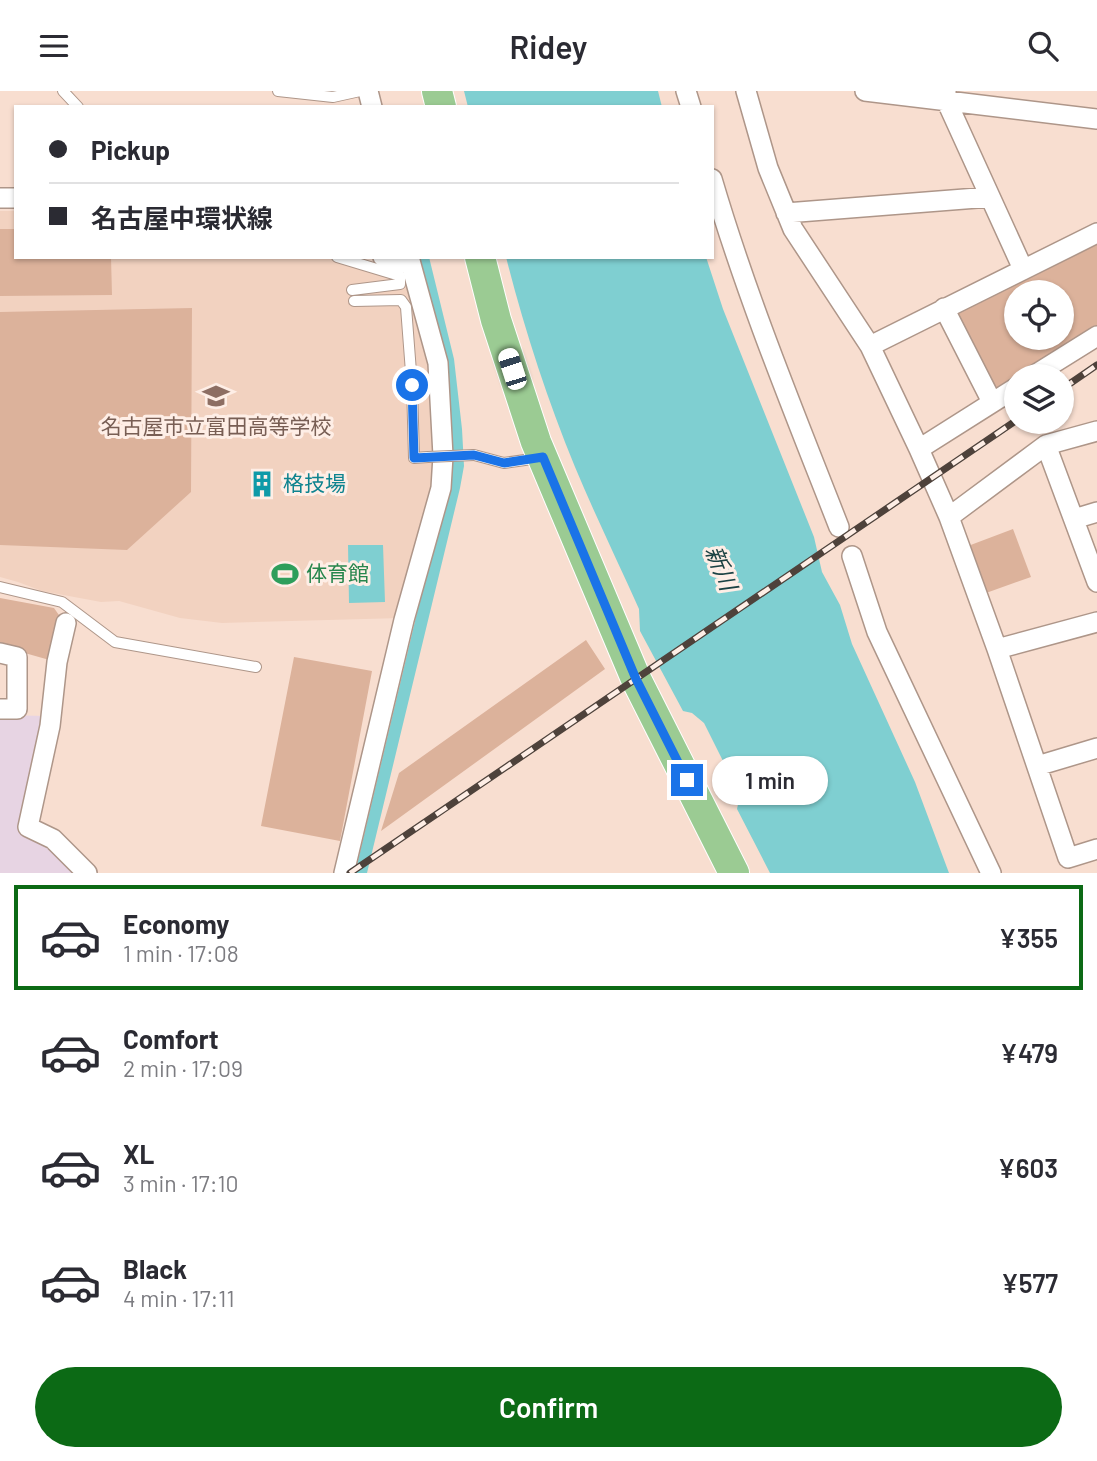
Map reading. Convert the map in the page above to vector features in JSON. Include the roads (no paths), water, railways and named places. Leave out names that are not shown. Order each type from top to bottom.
[{"type":"main road","points":[[481,259],[496,320],[543,457],[636,679],[734,873]]},
{"type":"street","points":[[746,91],[768,169],[793,229],[870,346],[948,517],[997,649],[1069,861],[1097,849]]},
{"type":"street","points":[[865,91],[946,95],[1097,120]]},
{"type":"street","points":[[946,95],[1023,269]]},
{"type":"street","points":[[714,186],[776,366],[839,527]]},
{"type":"street","points":[[786,213],[990,197]]},
{"type":"street","points":[[870,346],[1097,233]]},
{"type":"street","points":[[344,873],[404,619],[441,488],[443,456],[438,363],[410,261]]},
{"type":"street","points":[[944,308],[992,403]]},
{"type":"street","points":[[1053,364],[1097,336]]},
{"type":"street","points":[[919,449],[1004,395]]},
{"type":"street","points":[[948,517],[1046,445],[1097,431]]},
{"type":"street","points":[[1046,445],[1097,582]]},
{"type":"street","points":[[1074,519],[1097,512]]},
{"type":"street","points":[[852,556],[877,632],[990,873]]},
{"type":"street","points":[[997,649],[1097,621]]},
{"type":"street","points":[[66,623],[57,662],[50,726],[28,827],[52,839],[87,873]]},
{"type":"street","points":[[0,653],[17,657],[17,709],[0,709]]},
{"type":"street","points":[[1037,766],[1097,748]]},
{"type":"lane","points":[[63,91],[76,105]]},
{"type":"lane","points":[[278,91],[333,98],[360,91]]},
{"type":"lane","points":[[343,259],[400,277],[400,284],[352,290]]},
{"type":"lane","points":[[354,301],[401,300],[406,307],[414,458],[474,455],[504,463],[543,457]]},
{"type":"lane","points":[[0,587],[62,602],[115,642],[256,667]]},
{"type":"water","points":[[464,91],[658,91],[662,105],[468,105]]},
{"type":"water","points":[[417,259],[429,259],[454,359],[464,466],[367,873],[355,873],[451,470]]},
{"type":"water","name":"新川","points":[[507,259],[707,259],[723,309],[814,537],[822,572],[840,605],[852,644],[915,782],[949,873],[770,873],[737,809],[740,795],[704,723],[692,713],[683,711],[640,631],[639,609],[583,485],[528,337]]},
{"type":"water","points":[[348,545],[383,545],[385,602],[349,603]]},
{"type":"railway","points":[[1074,381],[1097,365]]},
{"type":"railway","points":[[350,873],[1004,429]]},
{"type":"place","name":"名古屋市立富田高等学校","points":[[216,396]]},
{"type":"place","name":"格技場","points":[[262,484]]},
{"type":"place","name":"体育館","points":[[285,574]]}]
